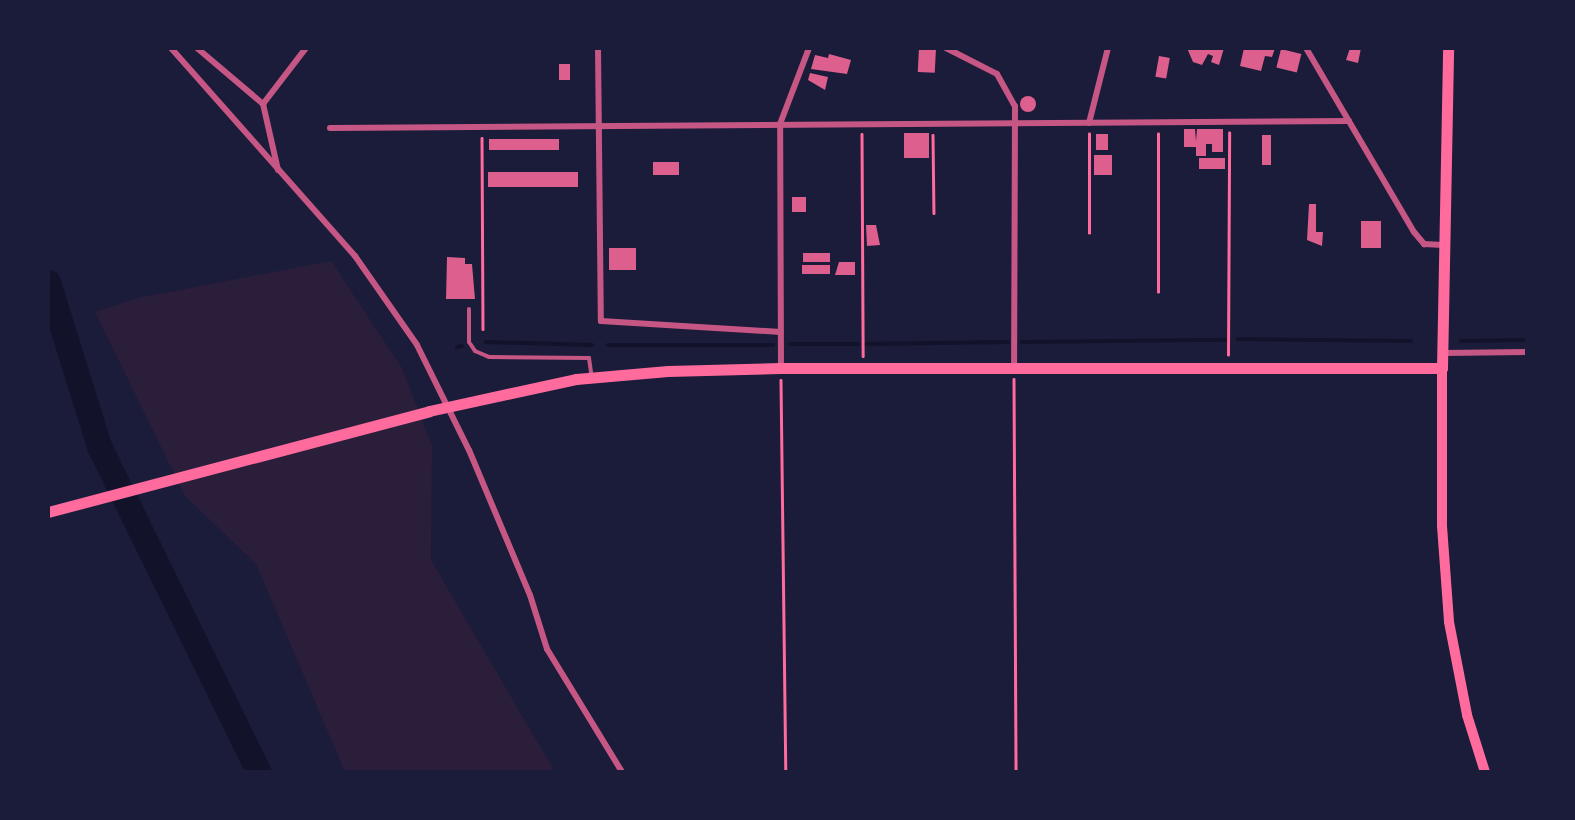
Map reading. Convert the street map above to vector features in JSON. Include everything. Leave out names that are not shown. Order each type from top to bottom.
[{"type":"main road","points":[[1448,48],[1442,526],[1449,622],[1467,715],[1485,772]]},
{"type":"main road","points":[[48,512],[429,411],[592,378],[781,368],[1442,368]]},
{"type":"street","points":[[171,48],[355,256],[417,346],[450,407],[530,595],[546,649],[622,772]]},
{"type":"street","points":[[197,48],[263,104],[279,172]]},
{"type":"street","points":[[263,104],[306,48]]},
{"type":"street","points":[[598,48],[601,321],[780,332]]},
{"type":"street","points":[[781,368],[780,124],[809,48]]},
{"type":"street","points":[[946,48],[997,74],[1012,98],[1017,122],[1014,367]]},
{"type":"street","points":[[1089,123],[1108,48]]},
{"type":"street","points":[[1306,48],[1421,242],[1444,245]]},
{"type":"street","points":[[330,128],[1349,121]]},
{"type":"street","points":[[1442,352],[1528,352]]},
{"type":"lane","points":[[469,309],[469,342],[474,351],[488,357],[589,358],[592,378]]},
{"type":"path","points":[[1158,122],[1158,292]]},
{"type":"path","points":[[1228,368],[1230,122]]},
{"type":"path","points":[[933,123],[934,212]]},
{"type":"path","points":[[1089,123],[1089,233]]},
{"type":"path","points":[[862,124],[863,368]]},
{"type":"path","points":[[482,127],[483,329]]},
{"type":"path","points":[[1014,367],[1016,772]]},
{"type":"path","points":[[781,368],[786,772]]},
{"type":"shaded area","points":[[331,261],[402,368],[432,446],[431,560],[555,772],[345,772],[256,564],[185,496],[95,312],[138,298]]},
{"type":"building","points":[[919,48],[936,49],[935,73],[918,72]]},
{"type":"building","points":[[1187,48],[1224,48],[1219,65],[1211,62],[1213,56],[1208,54],[1202,65],[1193,62]]},
{"type":"building","points":[[1244,48],[1275,48],[1272,57],[1265,56],[1261,71],[1240,66]]},
{"type":"building","points":[[1350,48],[1361,48],[1358,63],[1346,60]]},
{"type":"building","points":[[1281,49],[1301,54],[1297,73],[1276,67]]},
{"type":"building","points":[[829,54],[851,60],[847,74],[811,69],[815,55],[828,58]]},
{"type":"building","points":[[1159,56],[1170,58],[1166,79],[1155,77]]},
{"type":"building","points":[[559,64],[570,64],[570,80],[559,80]]},
{"type":"building","points":[[810,73],[828,77],[825,90],[808,80]]},
{"type":"building","points":[[1028,96],[1036,104],[1028,112],[1020,104]]},
{"type":"building","points":[[1184,129],[1195,129],[1196,141],[1197,129],[1223,129],[1223,152],[1212,152],[1212,144],[1206,144],[1206,156],[1196,156],[1196,147],[1184,147]]},
{"type":"building","points":[[904,133],[929,133],[929,158],[904,158]]},
{"type":"building","points":[[1096,134],[1108,134],[1108,150],[1096,150]]},
{"type":"building","points":[[1262,135],[1271,135],[1271,165],[1262,165]]},
{"type":"building","points":[[489,139],[559,139],[559,150],[489,150]]},
{"type":"building","points":[[1094,155],[1112,155],[1112,175],[1094,175]]},
{"type":"building","points":[[1199,158],[1225,158],[1225,169],[1199,169]]},
{"type":"building","points":[[653,162],[679,162],[679,175],[653,175]]},
{"type":"building","points":[[488,172],[578,172],[578,187],[488,187]]},
{"type":"building","points":[[792,197],[806,197],[806,212],[792,212]]},
{"type":"building","points":[[1309,204],[1316,204],[1316,232],[1323,232],[1322,246],[1307,240]]},
{"type":"building","points":[[1361,221],[1381,221],[1381,248],[1361,248]]},
{"type":"building","points":[[866,225],[876,225],[880,245],[867,246]]},
{"type":"building","points":[[609,248],[636,248],[636,270],[609,270]]},
{"type":"building","points":[[803,253],[830,253],[830,262],[803,262]]},
{"type":"building","points":[[447,257],[465,258],[465,264],[472,264],[475,299],[446,299]]},
{"type":"building","points":[[839,262],[855,262],[855,275],[835,275]]},
{"type":"building","points":[[802,265],[830,265],[830,274],[802,274]]},
{"type":"waterway","points":[[48,282],[99,446],[259,772]]},
{"type":"waterway","points":[[1238,339],[1411,341]]},
{"type":"waterway","points":[[1022,342],[1225,340]]},
{"type":"waterway","points":[[1461,341],[1528,340]]},
{"type":"waterway","points":[[486,342],[592,345]]},
{"type":"waterway","points":[[866,344],[1008,342]]},
{"type":"waterway","points":[[790,344],[858,344]]},
{"type":"waterway","points":[[608,345],[773,345]]},
{"type":"waterway","points":[[457,347],[462,346]]}]
